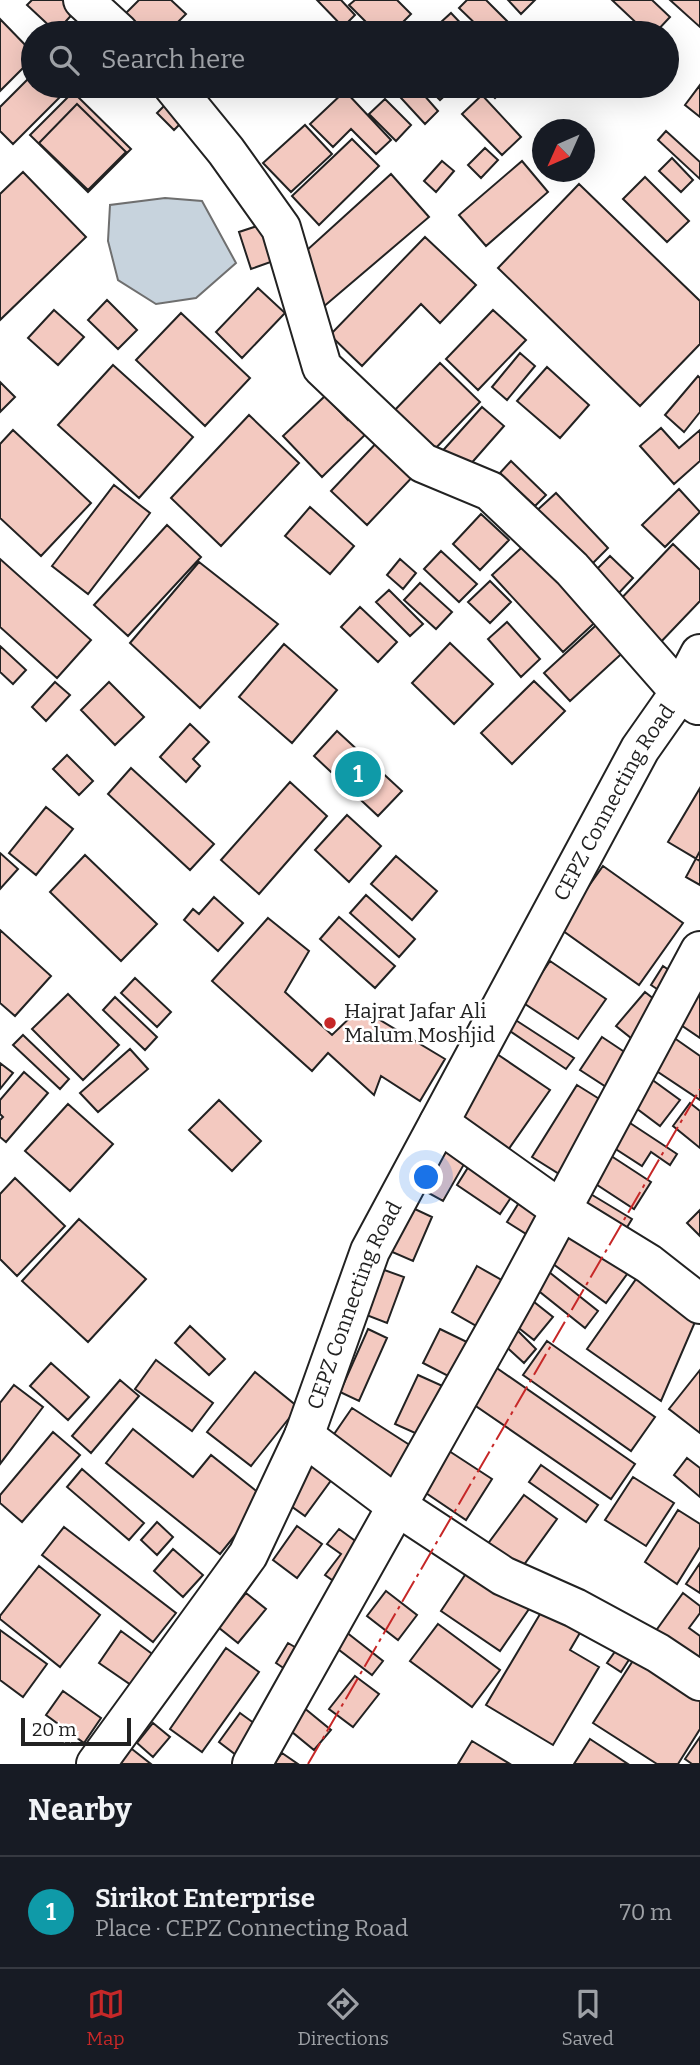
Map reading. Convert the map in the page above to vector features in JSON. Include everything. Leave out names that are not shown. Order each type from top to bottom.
[{"type":"street","points":[[83,0],[106,21]]},
{"type":"street","points":[[183,98],[226,151],[281,228],[322,367],[423,463],[490,491],[572,569],[690,699]]},
{"type":"street","name":"CEPZ Connecting Road","points":[[96,1764],[248,1555],[304,1436],[370,1251],[640,749],[690,699],[700,654]]},
{"type":"street","points":[[252,1764],[561,1210],[700,951]]},
{"type":"street","points":[[439,1123],[561,1210],[649,1264],[700,1304]]},
{"type":"street","points":[[304,1436],[397,1506],[503,1576],[575,1608],[659,1653],[700,1681]]},
{"type":"shaded area","points":[[165,198],[202,201],[236,263],[196,298],[156,304],[118,280],[108,241],[110,205]]},
{"type":"building","points":[[32,0],[69,0],[78,8],[66,21],[44,21],[27,5]]},
{"type":"building","points":[[139,0],[171,0],[186,14],[179,21],[126,21],[122,17]]},
{"type":"building","points":[[317,0],[341,0],[355,15],[349,21],[337,21]]},
{"type":"building","points":[[355,0],[397,0],[411,14],[404,21],[365,21],[349,5]]},
{"type":"building","points":[[467,0],[486,0],[507,21],[473,21],[459,8]]},
{"type":"building","points":[[508,0],[535,0],[521,14]]},
{"type":"building","points":[[612,0],[652,0],[670,17],[666,21],[634,21]]},
{"type":"building","points":[[670,0],[700,0],[700,27]]},
{"type":"building","points":[[451,13],[459,21],[442,21]]},
{"type":"building","points":[[0,19],[21,41],[21,70],[0,91]]},
{"type":"building","points":[[700,85],[700,117],[685,105]]},
{"type":"building","points":[[21,86],[21,98],[59,98],[13,144],[0,131],[0,107]]},
{"type":"building","points":[[67,98],[79,98],[131,149],[88,192],[30,135]]},
{"type":"building","points":[[338,98],[352,98],[391,140],[376,154],[351,129],[333,147],[310,124]]},
{"type":"building","points":[[401,98],[427,98],[438,111],[425,124]]},
{"type":"building","points":[[479,98],[485,98],[521,137],[502,155],[462,114]]},
{"type":"building","points":[[385,99],[411,125],[396,141],[369,114]]},
{"type":"building","points":[[169,101],[186,118],[174,130],[157,113]]},
{"type":"building","points":[[77,104],[126,152],[88,190],[39,143]]},
{"type":"building","points":[[305,125],[332,154],[291,192],[263,163]]},
{"type":"building","points":[[666,131],[700,162],[700,179],[658,140]]},
{"type":"building","points":[[352,139],[379,166],[319,225],[292,196]]},
{"type":"building","points":[[485,148],[498,160],[481,178],[468,165]]},
{"type":"building","points":[[672,158],[693,180],[681,192],[659,171]]},
{"type":"building","points":[[442,161],[454,171],[436,192],[424,181]]},
{"type":"building","points":[[522,161],[532,173],[532,182],[540,182],[548,192],[486,246],[459,215]]},
{"type":"building","points":[[23,172],[86,237],[0,320],[0,194]]},
{"type":"building","points":[[391,174],[429,217],[322,308],[306,251]]},
{"type":"building","points":[[645,177],[689,221],[667,242],[623,199]]},
{"type":"building","points":[[579,184],[700,301],[700,344],[640,406],[498,268]]},
{"type":"building","points":[[269,222],[282,258],[251,269],[239,232]]},
{"type":"building","points":[[425,237],[476,285],[440,323],[421,304],[362,366],[330,335]]},
{"type":"building","points":[[258,288],[285,313],[242,358],[216,332]]},
{"type":"building","points":[[107,300],[137,330],[118,349],[88,320]]},
{"type":"building","points":[[54,310],[84,337],[58,365],[28,338]]},
{"type":"building","points":[[493,310],[526,340],[478,390],[446,359]]},
{"type":"building","points":[[181,313],[250,378],[205,426],[136,360]]},
{"type":"building","points":[[520,353],[535,366],[507,400],[492,387]]},
{"type":"building","points":[[440,363],[480,402],[432,452],[392,413]]},
{"type":"building","points":[[113,365],[193,437],[139,498],[58,425]]},
{"type":"building","points":[[547,367],[589,405],[560,438],[517,401]]},
{"type":"building","points":[[698,376],[700,412],[684,432],[665,415]]},
{"type":"building","points":[[0,382],[15,397],[0,412]]},
{"type":"building","points":[[325,396],[348,420],[360,408],[376,424],[322,477],[283,436]]},
{"type":"building","points":[[482,407],[504,426],[461,475],[438,456]]},
{"type":"building","points":[[249,415],[299,463],[221,546],[171,498]]},
{"type":"building","points":[[661,428],[679,448],[700,430],[700,461],[674,484],[640,446]]},
{"type":"building","points":[[13,430],[91,503],[41,556],[0,518],[0,444]]},
{"type":"building","points":[[382,437],[418,471],[367,525],[331,491]]},
{"type":"building","points":[[511,461],[546,495],[535,506],[500,473]]},
{"type":"building","points":[[114,485],[150,513],[88,594],[52,566]]},
{"type":"building","points":[[679,489],[700,512],[665,547],[642,525]]},
{"type":"building","points":[[556,493],[608,548],[586,570],[533,514]]},
{"type":"building","points":[[310,507],[354,546],[330,574],[285,536]]},
{"type":"building","points":[[481,514],[509,540],[480,570],[453,544]]},
{"type":"building","points":[[167,525],[201,557],[128,636],[94,605]]},
{"type":"building","points":[[532,538],[603,615],[563,652],[492,575]]},
{"type":"building","points":[[673,544],[700,570],[700,601],[657,646],[615,605]]},
{"type":"building","points":[[441,551],[477,584],[459,602],[424,569]]},
{"type":"building","points":[[610,556],[633,578],[616,596],[593,573]]},
{"type":"building","points":[[0,559],[91,640],[57,678],[0,627]]},
{"type":"building","points":[[400,559],[416,573],[403,589],[387,575]]},
{"type":"building","points":[[199,562],[278,624],[200,708],[130,643]]},
{"type":"building","points":[[490,581],[511,602],[490,623],[468,602]]},
{"type":"building","points":[[420,583],[452,612],[436,629],[404,600]]},
{"type":"building","points":[[389,590],[423,624],[410,636],[376,602]]},
{"type":"building","points":[[360,607],[397,642],[378,662],[341,627]]},
{"type":"building","points":[[604,618],[630,646],[570,701],[544,673]]},
{"type":"building","points":[[507,622],[540,659],[521,677],[488,639]]},
{"type":"building","points":[[450,643],[493,684],[454,724],[412,683]]},
{"type":"building","points":[[284,644],[337,690],[292,743],[239,697]]},
{"type":"building","points":[[0,646],[26,670],[13,684],[0,672]]},
{"type":"building","points":[[534,681],[565,711],[512,764],[481,733]]},
{"type":"building","points":[[55,682],[70,695],[46,721],[32,707]]},
{"type":"building","points":[[109,682],[144,717],[115,745],[81,710]]},
{"type":"building","points":[[190,724],[209,742],[193,759],[200,766],[186,782],[160,757]]},
{"type":"building","points":[[337,731],[402,791],[378,816],[314,756]]},
{"type":"building","points":[[67,755],[93,781],[79,795],[53,769]]},
{"type":"building","points":[[131,768],[214,844],[190,870],[108,794]]},
{"type":"building","points":[[290,782],[327,816],[259,894],[221,860]]},
{"type":"building","points":[[700,788],[700,861],[668,842]]},
{"type":"building","points":[[46,807],[73,829],[36,875],[9,853]]},
{"type":"building","points":[[347,815],[381,846],[349,882],[315,850]]},
{"type":"building","points":[[700,851],[700,885],[686,877]]},
{"type":"building","points":[[0,853],[18,869],[0,889]]},
{"type":"building","points":[[85,855],[157,924],[121,961],[50,892]]},
{"type":"building","points":[[396,856],[437,891],[412,920],[371,884]]},
{"type":"building","points":[[603,866],[683,923],[639,985],[559,928]]},
{"type":"building","points":[[366,895],[415,939],[399,957],[350,913]]},
{"type":"building","points":[[214,897],[243,923],[218,951],[184,920],[193,909],[199,914]]},
{"type":"building","points":[[339,917],[395,966],[375,988],[320,939]]},
{"type":"building","points":[[268,918],[309,951],[285,992],[332,1035],[360,1008],[445,1059],[420,1101],[381,1076],[374,1095],[328,1053],[312,1071],[212,981]]},
{"type":"building","points":[[0,930],[51,976],[15,1016],[0,1003]]},
{"type":"building","points":[[550,961],[606,999],[578,1039],[522,1002]]},
{"type":"building","points":[[663,966],[679,977],[666,995],[651,985]]},
{"type":"building","points":[[135,978],[171,1012],[157,1027],[121,993]]},
{"type":"building","points":[[700,984],[700,1038],[675,1021]]},
{"type":"building","points":[[645,992],[664,1007],[636,1042],[616,1026]]},
{"type":"building","points":[[68,994],[119,1045],[83,1080],[32,1029]]},
{"type":"building","points":[[115,997],[157,1037],[145,1050],[103,1010]]},
{"type":"building","points":[[514,1019],[574,1058],[566,1069],[507,1029]]},
{"type":"building","points":[[23,1035],[69,1079],[60,1089],[13,1045]]},
{"type":"building","points":[[670,1035],[700,1056],[700,1100],[649,1066]]},
{"type":"building","points":[[602,1037],[635,1059],[614,1092],[580,1070]]},
{"type":"building","points":[[130,1049],[148,1069],[98,1112],[80,1093]]},
{"type":"building","points":[[497,1054],[550,1090],[508,1150],[456,1114]]},
{"type":"building","points":[[0,1063],[13,1073],[0,1089]]},
{"type":"building","points":[[24,1072],[48,1093],[6,1142],[0,1137],[0,1120],[3,1117],[0,1114],[0,1100]]},
{"type":"building","points":[[647,1076],[680,1100],[660,1126],[628,1102]]},
{"type":"building","points":[[577,1085],[609,1105],[564,1177],[532,1157]]},
{"type":"building","points":[[219,1100],[261,1141],[232,1171],[189,1130]]},
{"type":"building","points":[[690,1103],[700,1111],[700,1148],[673,1126]]},
{"type":"building","points":[[68,1104],[113,1144],[70,1191],[25,1151]]},
{"type":"building","points":[[627,1121],[677,1154],[670,1165],[651,1152],[642,1166],[611,1146]]},
{"type":"building","points":[[438,1143],[467,1159],[443,1201],[414,1185]]},
{"type":"building","points":[[602,1150],[651,1182],[634,1209],[585,1177]]},
{"type":"building","points":[[474,1158],[518,1187],[500,1214],[457,1185]]},
{"type":"building","points":[[15,1178],[65,1226],[17,1276],[0,1259],[0,1194]]},
{"type":"building","points":[[584,1190],[632,1219],[623,1234],[574,1206]]},
{"type":"building","points":[[525,1193],[549,1208],[531,1237],[507,1222]]},
{"type":"building","points":[[402,1203],[432,1217],[413,1261],[383,1248]]},
{"type":"building","points":[[700,1210],[700,1236],[687,1223]]},
{"type":"building","points":[[79,1219],[146,1279],[88,1342],[22,1281]]},
{"type":"building","points":[[572,1221],[633,1266],[606,1303],[545,1258]]},
{"type":"building","points":[[373,1266],[404,1277],[387,1323],[356,1311]]},
{"type":"building","points":[[477,1266],[505,1282],[480,1328],[452,1312]]},
{"type":"building","points":[[544,1268],[598,1311],[585,1328],[530,1284]]},
{"type":"building","points":[[641,1272],[698,1315],[661,1401],[587,1349]]},
{"type":"building","points":[[524,1294],[553,1317],[534,1340],[506,1318]]},
{"type":"building","points":[[190,1326],[225,1359],[209,1375],[175,1343]]},
{"type":"building","points":[[514,1327],[536,1349],[524,1363],[500,1341]]},
{"type":"building","points":[[368,1329],[387,1338],[359,1401],[340,1392]]},
{"type":"building","points":[[440,1329],[469,1343],[452,1378],[423,1363]]},
{"type":"building","points":[[547,1341],[655,1417],[631,1451],[523,1375]]},
{"type":"building","points":[[156,1360],[213,1403],[192,1431],[135,1389]]},
{"type":"building","points":[[51,1363],[89,1397],[68,1420],[30,1386]]},
{"type":"building","points":[[491,1364],[635,1464],[611,1499],[467,1400]]},
{"type":"building","points":[[700,1370],[700,1433],[669,1409]]},
{"type":"building","points":[[255,1372],[298,1407],[251,1466],[207,1432]]},
{"type":"building","points":[[418,1375],[447,1388],[424,1437],[395,1424]]},
{"type":"building","points":[[120,1380],[139,1396],[91,1453],[72,1436]]},
{"type":"building","points":[[14,1385],[43,1407],[0,1464],[0,1403]]},
{"type":"building","points":[[352,1408],[419,1451],[398,1485],[330,1440]]},
{"type":"building","points":[[133,1429],[193,1477],[211,1455],[265,1498],[220,1554],[106,1463]]},
{"type":"building","points":[[53,1432],[80,1455],[22,1522],[0,1503],[0,1495]]},
{"type":"building","points":[[446,1449],[492,1479],[466,1520],[420,1489]]},
{"type":"building","points":[[687,1458],[700,1468],[700,1497],[674,1475]]},
{"type":"building","points":[[314,1460],[335,1475],[305,1516],[284,1501]]},
{"type":"building","points":[[541,1465],[598,1505],[586,1522],[529,1482]]},
{"type":"building","points":[[82,1469],[144,1523],[129,1540],[67,1487]]},
{"type":"building","points":[[633,1477],[674,1503],[646,1546],[605,1520]]},
{"type":"building","points":[[524,1495],[557,1519],[518,1573],[484,1549]]},
{"type":"building","points":[[678,1510],[700,1524],[700,1547],[677,1584],[645,1562]]},
{"type":"building","points":[[157,1522],[173,1537],[157,1555],[141,1540]]},
{"type":"building","points":[[297,1526],[322,1544],[297,1578],[273,1560]]},
{"type":"building","points":[[64,1527],[176,1613],[153,1642],[42,1555]]},
{"type":"building","points":[[339,1529],[369,1551],[342,1587],[325,1575],[341,1554],[327,1544]]},
{"type":"building","points":[[173,1549],[203,1575],[183,1597],[154,1571]]},
{"type":"building","points":[[700,1563],[700,1593],[686,1584]]},
{"type":"building","points":[[39,1566],[100,1615],[60,1667],[0,1619]]},
{"type":"building","points":[[469,1569],[529,1609],[500,1651],[441,1611]]},
{"type":"building","points":[[386,1591],[417,1615],[398,1640],[367,1616]]},
{"type":"building","points":[[246,1593],[266,1609],[238,1643],[218,1627]]},
{"type":"building","points":[[683,1593],[700,1606],[700,1613],[689,1628],[700,1636],[700,1666],[655,1632]]},
{"type":"building","points":[[543,1609],[581,1631],[570,1650],[599,1667],[553,1745],[486,1705]]},
{"type":"building","points":[[438,1624],[500,1670],[472,1707],[410,1661]]},
{"type":"building","points":[[341,1628],[383,1661],[372,1675],[330,1643]]},
{"type":"building","points":[[0,1630],[47,1664],[23,1697],[0,1680]]},
{"type":"building","points":[[121,1631],[155,1656],[134,1687],[99,1663]]},
{"type":"building","points":[[288,1643],[305,1653],[291,1673],[276,1663]]},
{"type":"building","points":[[621,1643],[634,1652],[621,1672],[607,1663]]},
{"type":"building","points":[[226,1648],[259,1672],[202,1752],[170,1729]]},
{"type":"building","points":[[636,1656],[700,1697],[700,1729],[678,1764],[657,1764],[593,1723]]},
{"type":"building","points":[[355,1676],[379,1694],[353,1727],[329,1709]]},
{"type":"building","points":[[63,1691],[101,1718],[84,1743],[46,1715]]},
{"type":"building","points":[[303,1707],[331,1730],[314,1750],[286,1727]]},
{"type":"building","points":[[240,1713],[262,1729],[240,1758],[219,1742]]},
{"type":"building","points":[[153,1723],[170,1737],[153,1757],[137,1743]]},
{"type":"building","points":[[700,1737],[700,1764],[692,1764],[685,1759]]},
{"type":"building","points":[[590,1739],[628,1764],[574,1764]]},
{"type":"building","points":[[472,1741],[510,1764],[458,1764]]},
{"type":"building","points":[[123,1742],[151,1764],[105,1764]]},
{"type":"building","points":[[282,1753],[298,1764],[274,1764]]},
{"type":"power","points":[[308,1764],[700,1089]]},
{"type":"place","name":"Sirikot Enterprise","points":[[358,774]]},
{"type":"place","name":"Hajrat Jafar Ali Malum Moshjid","points":[[330,1023]]}]
